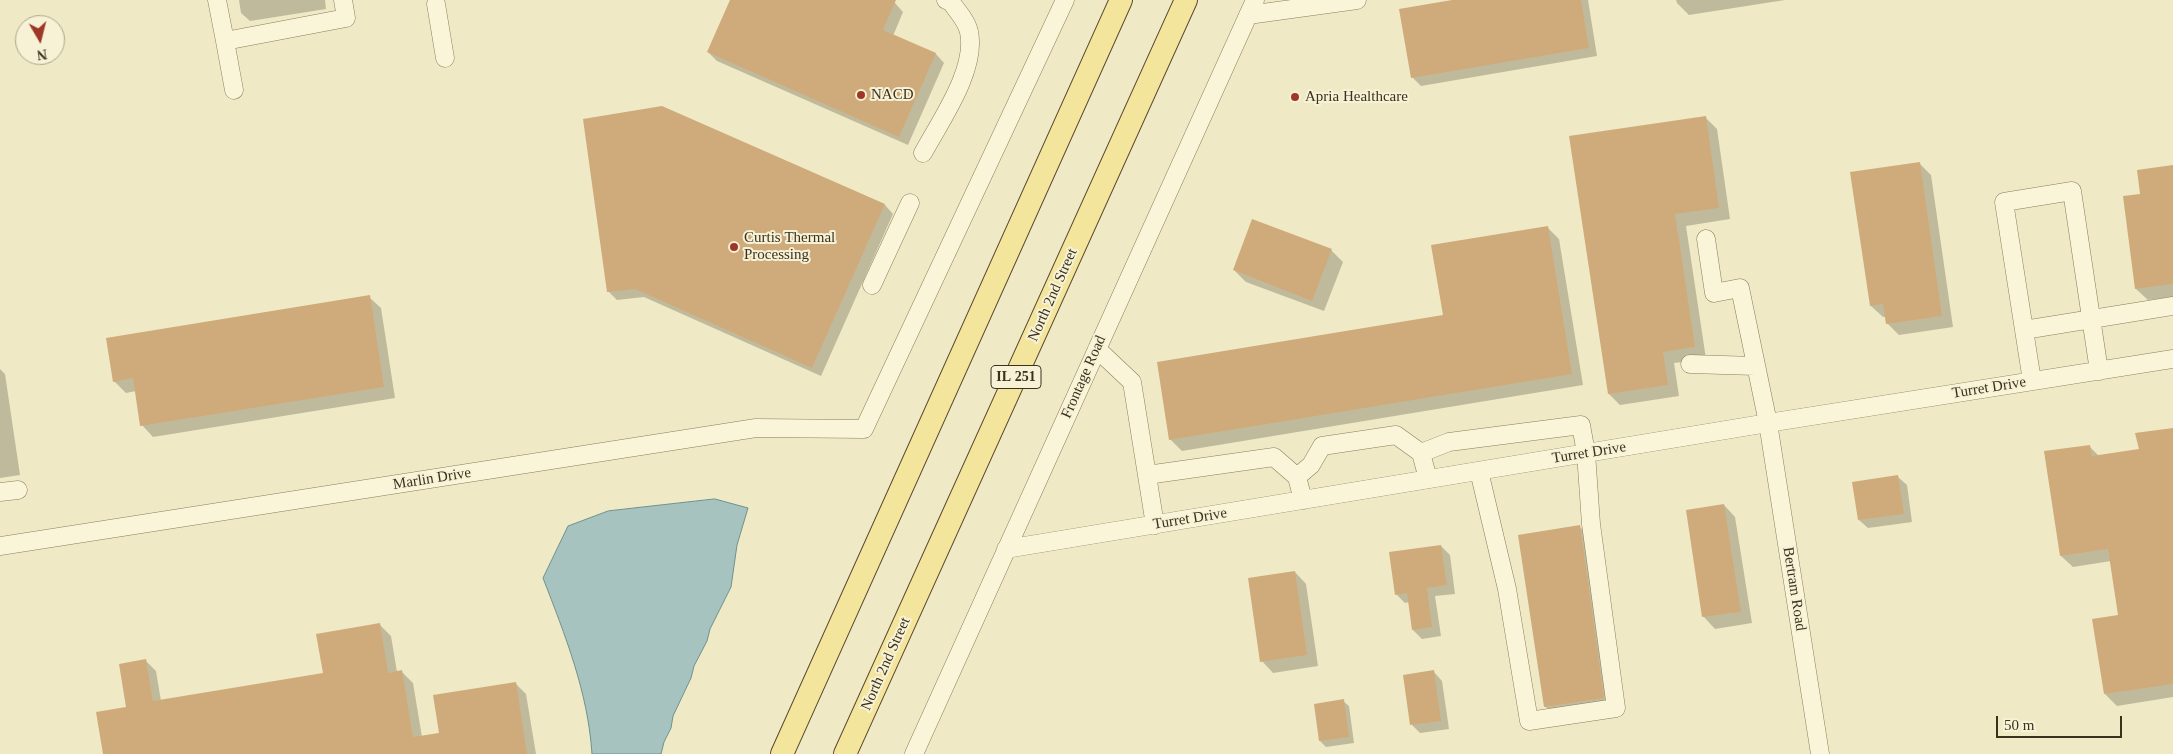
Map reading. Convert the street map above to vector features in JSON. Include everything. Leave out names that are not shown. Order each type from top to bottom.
[{"type":"main road","points":[[782,754],[1121,0]]},
{"type":"main road","name":"North 2nd Street","points":[[846,754],[1186,0]]},
{"type":"street","points":[[217,0],[234,90]]},
{"type":"street","points":[[225,41],[346,18],[343,0]]},
{"type":"street","points":[[923,153],[966,72],[970,52],[969,31],[956,9],[946,0]]},
{"type":"street","name":"Marlin Drive","points":[[0,546],[756,428],[864,429],[1065,0]]},
{"type":"street","points":[[1251,8],[1357,0]]},
{"type":"street","points":[[436,4],[445,58]]},
{"type":"street","name":"Frontage Road","points":[[914,754],[1251,8]]},
{"type":"street","points":[[2032,381],[2004,202],[2072,192],[2099,371]]},
{"type":"street","points":[[872,285],[910,204]]},
{"type":"street","name":"Bertram Road","points":[[1706,239],[1714,293],[1740,288],[1768,423],[1820,754]]},
{"type":"street","points":[[2024,330],[2173,306]]},
{"type":"street","points":[[1097,349],[1132,382],[1155,525]]},
{"type":"street","name":"Turret Drive","points":[[1006,549],[1768,423],[2173,359]]},
{"type":"street","points":[[1690,364],[1756,366]]},
{"type":"street","points":[[1421,452],[1449,442],[1581,425],[1586,453],[1591,524],[1616,708],[1529,721],[1507,589],[1478,471]]},
{"type":"street","points":[[1297,477],[1311,465],[1322,446],[1396,435],[1421,452],[1428,479]]},
{"type":"street","points":[[1147,475],[1274,457],[1297,477],[1302,500]]},
{"type":"street","points":[[0,492],[18,490]]},
{"type":"water","points":[[715,499],[748,508],[737,545],[731,587],[710,629],[707,641],[694,666],[691,678],[673,716],[671,728],[664,742],[661,754],[592,754],[590,731],[581,686],[543,578],[568,526],[608,511]]},
{"type":"building","name":"NACD","points":[[730,0],[896,0],[883,30],[936,53],[899,137],[707,52]]},
{"type":"building","points":[[1452,0],[1581,0],[1589,48],[1411,78],[1399,9]]},
{"type":"building","name":"Curtis Thermal Processing","points":[[662,106],[885,204],[812,368],[635,289],[607,292],[583,119]]},
{"type":"building","points":[[1706,116],[1719,208],[1675,214],[1695,347],[1663,352],[1668,385],[1608,394],[1569,136]]},
{"type":"building","points":[[1920,162],[1942,316],[1886,324],[1883,304],[1870,306],[1850,172]]},
{"type":"building","points":[[2173,165],[2173,284],[2135,289],[2123,196],[2140,194],[2137,170]]},
{"type":"building","points":[[1252,219],[1332,249],[1312,301],[1233,270]]},
{"type":"building","points":[[1548,226],[1572,374],[1169,440],[1157,362],[1443,315],[1431,245]]},
{"type":"building","points":[[370,295],[384,387],[140,426],[133,378],[113,382],[106,338]]},
{"type":"building","points":[[2173,428],[2173,684],[2104,694],[2092,619],[2118,615],[2108,549],[2060,556],[2044,451],[2090,445],[2092,456],[2139,449],[2135,433]]},
{"type":"building","points":[[1898,475],[1904,514],[1858,520],[1852,482]]},
{"type":"building","points":[[1724,504],[1741,612],[1702,617],[1686,510]]},
{"type":"building","points":[[1580,525],[1604,698],[1544,707],[1518,535]]},
{"type":"building","points":[[1441,545],[1447,585],[1427,588],[1432,627],[1412,630],[1407,593],[1395,595],[1389,552]]},
{"type":"building","points":[[1295,571],[1307,655],[1260,662],[1248,578]]},
{"type":"building","points":[[380,623],[388,673],[402,670],[413,737],[439,733],[433,695],[516,682],[527,754],[103,754],[96,712],[126,707],[119,664],[146,659],[153,701],[323,673],[316,634]]},
{"type":"building","points":[[1434,670],[1441,721],[1410,725],[1403,675]]},
{"type":"building","points":[[1344,699],[1349,737],[1319,741],[1314,704]]},
{"type":"place","name":"NACD","points":[[861,95]]},
{"type":"place","name":"Apria Healthcare","points":[[1295,97]]},
{"type":"place","name":"Curtis Thermal Processing","points":[[734,247]]}]
